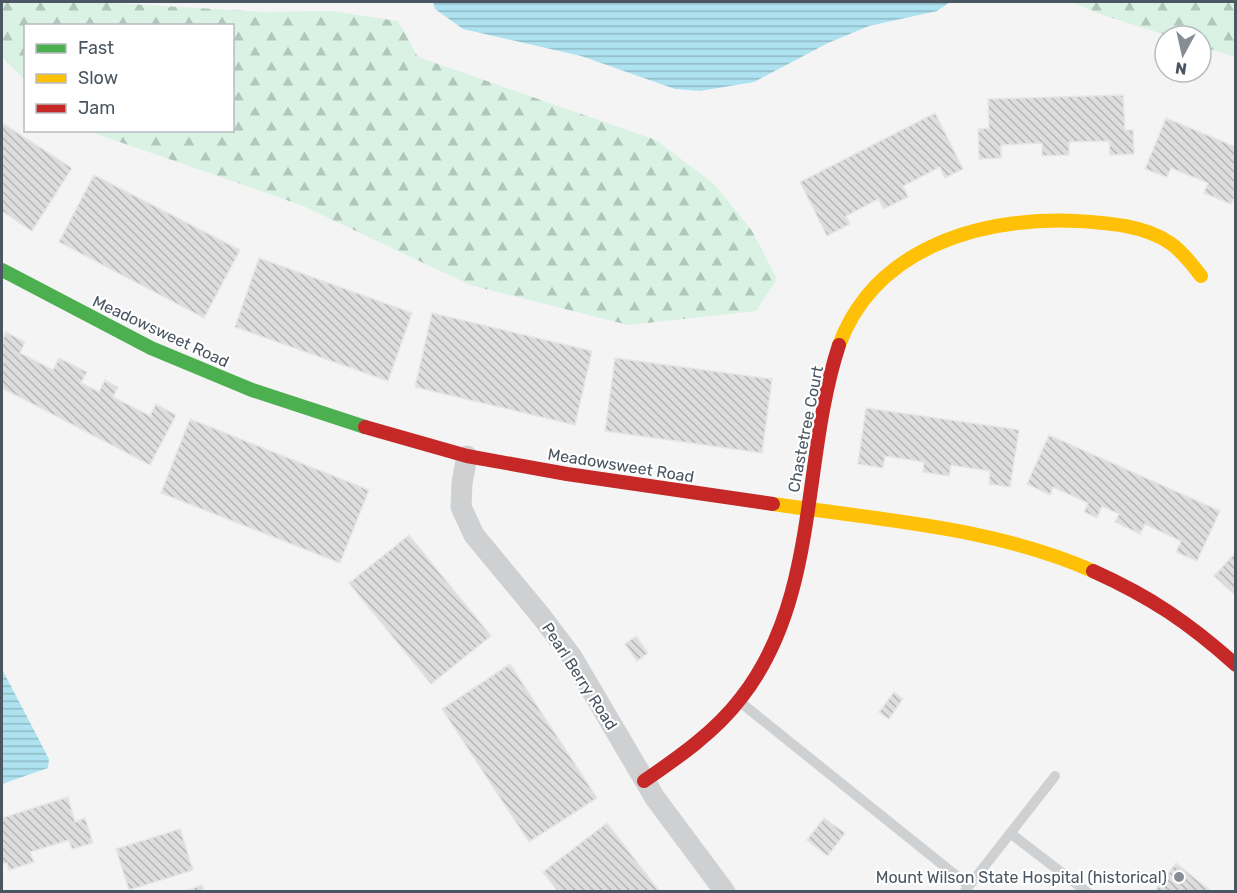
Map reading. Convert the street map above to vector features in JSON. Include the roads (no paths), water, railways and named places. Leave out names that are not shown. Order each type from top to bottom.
[{"type":"street","name":"Chastetree Court","points":[[644,781],[683,755],[713,731],[747,693],[767,658],[782,626],[792,592],[822,412],[834,363],[849,321],[881,280],[896,266],[923,249],[959,235],[992,227],[1052,221],[1079,221],[1143,231],[1168,242],[1187,258],[1201,276]]},
{"type":"street","name":"Meadowsweet Road","points":[[2,270],[58,302],[151,348],[252,390],[364,427],[466,456],[567,474],[983,535],[1028,546],[1070,561],[1114,581],[1181,618],[1236,665]]},
{"type":"street","name":"Pearl Berry Road","points":[[466,456],[461,507],[474,535],[572,657],[644,781],[725,891]]},
{"type":"lane","points":[[739,702],[967,889],[1055,776]]},
{"type":"lane","points":[[1010,833],[1087,891]]},
{"type":"water","points":[[433,2],[950,2],[937,11],[869,26],[828,43],[754,82],[700,91],[675,89],[581,56],[463,29],[435,9]]},
{"type":"water","points":[[2,669],[49,759],[48,768],[2,784]]},
{"type":"place","name":"Mount Wilson State Hospital (historical)","points":[[1179,877]]}]
